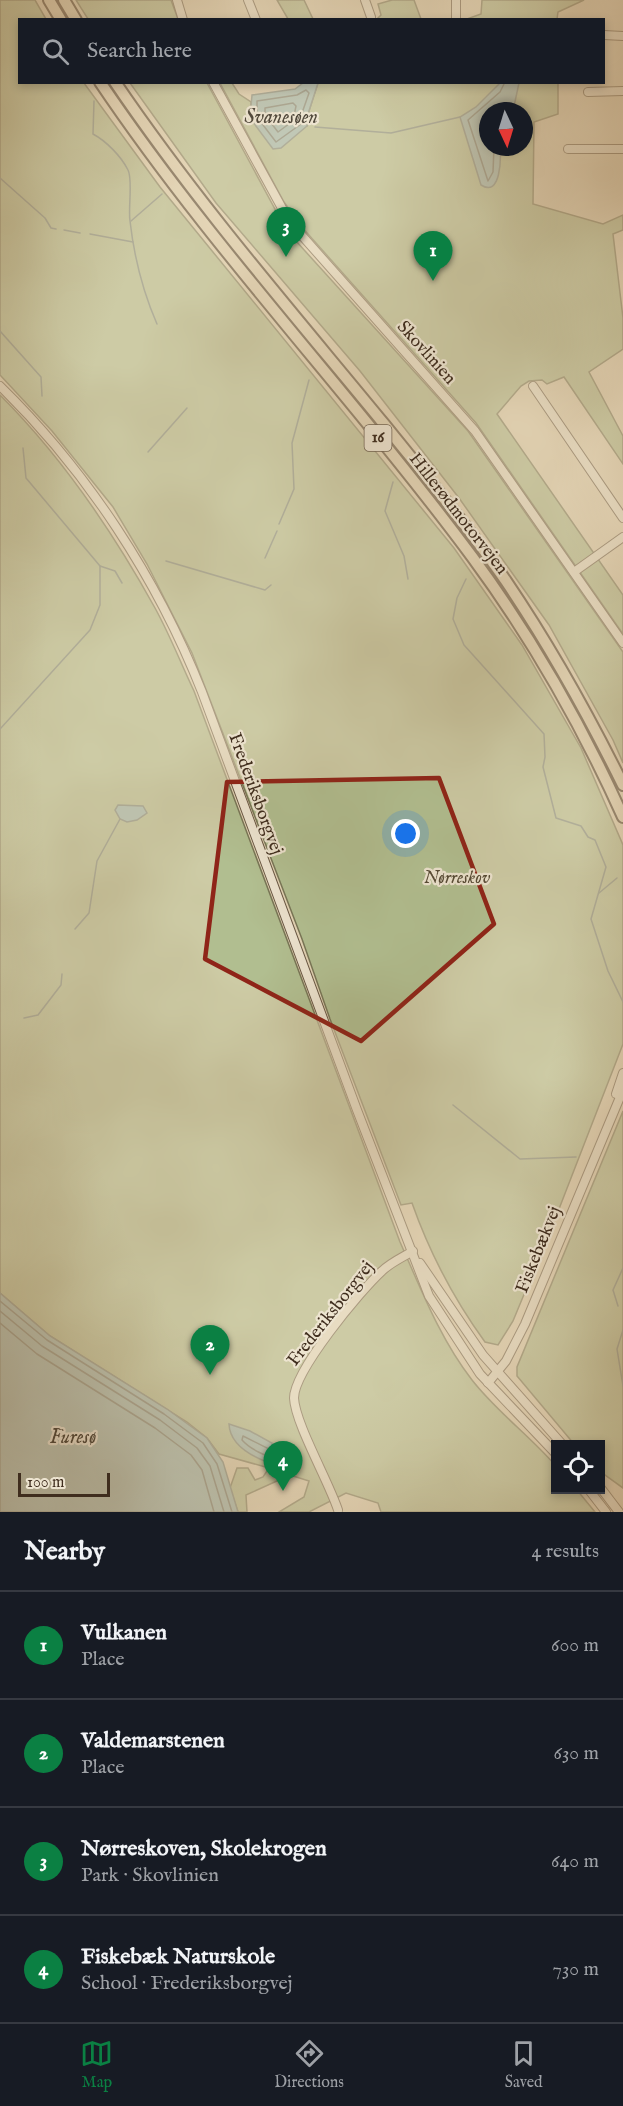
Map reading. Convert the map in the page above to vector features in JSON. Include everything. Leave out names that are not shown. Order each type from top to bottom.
[{"type":"highway","points":[[49,0],[60,18]]},
{"type":"highway","points":[[64,0],[75,18]]},
{"type":"highway","name":"Hillerødmotorvejen","points":[[101,84],[148,154],[196,217],[474,559],[560,692],[623,817]]},
{"type":"highway","name":"Hillerødmotorvejen","points":[[117,84],[159,146],[206,209],[444,498],[499,571],[573,688],[623,785]]},
{"type":"street","points":[[177,0],[182,18]]},
{"type":"street","points":[[248,0],[254,18]]},
{"type":"street","points":[[365,0],[370,17]]},
{"type":"street","points":[[456,0],[456,18]]},
{"type":"street","points":[[605,35],[623,36]]},
{"type":"street","name":"Skovlinien","points":[[214,84],[289,220],[475,431],[623,643]]},
{"type":"street","points":[[588,92],[623,91]]},
{"type":"street","points":[[568,149],[623,149]]},
{"type":"street","name":"Frederiksborgvej","points":[[0,386],[33,418],[97,499],[145,575],[184,651],[429,1296],[460,1346],[488,1383],[551,1451]]},
{"type":"street","points":[[533,386],[623,518]]},
{"type":"street","points":[[574,572],[623,537]]},
{"type":"street","name":"Fiskebækvej","points":[[608,1121],[623,1074]]},
{"type":"street","name":"Fiskebækvej","points":[[488,1383],[498,1373],[525,1324],[608,1121],[623,1090]]},
{"type":"street","name":"Frederiksborgvej","points":[[413,1251],[463,1328],[498,1373],[558,1440]]},
{"type":"street","name":"Frederiksborgvej","points":[[338,1510],[296,1406],[296,1387],[316,1351],[362,1292],[383,1269],[413,1251]]},
{"type":"street","points":[[592,1494],[606,1512]]},
{"type":"street","points":[[605,1494],[619,1512]]},
{"type":"highlighted area","points":[[439,778],[494,924],[361,1041],[205,959],[227,782]]},
{"type":"green space","name":"Nørreskov","points":[[0,0],[35,0],[45,18],[18,18],[18,84],[85,84],[160,187],[454,548],[522,645],[581,748],[623,845],[623,1044],[513,1321],[498,1345],[485,1342],[463,1309],[435,1258],[412,1203],[401,1205],[192,653],[147,564],[113,507],[52,431],[0,375]]},
{"type":"green space","points":[[76,0],[171,0],[178,18],[87,18]]},
{"type":"green space","points":[[277,0],[304,0],[313,18],[287,18]]},
{"type":"green space","points":[[392,0],[414,0],[421,18],[378,18],[381,15],[378,4]]},
{"type":"green space","points":[[482,0],[584,0],[558,12],[557,18],[470,18],[481,14]]},
{"type":"green space","points":[[131,84],[208,84],[275,209],[296,241],[468,431],[623,652],[623,763],[613,740],[549,625],[459,498],[360,371],[216,203]]},
{"type":"green space","points":[[221,84],[233,84],[239,94],[251,102],[251,118],[307,126],[308,114],[318,84],[558,84],[558,114],[534,122],[533,204],[603,224],[623,215],[623,230],[613,234],[623,318],[623,349],[589,372],[623,436],[623,464],[564,377],[547,384],[542,380],[529,381],[521,386],[497,414],[623,595],[623,634],[476,423],[300,225],[284,202]]},
{"type":"green space","points":[[0,395],[23,419],[85,496],[122,551],[166,629],[194,691],[400,1242],[450,1348],[482,1392],[551,1461],[551,1494],[580,1494],[595,1512],[381,1512],[378,1503],[346,1493],[309,1512],[279,1512],[304,1497],[309,1481],[290,1475],[246,1495],[247,1512],[238,1512],[230,1488],[237,1468],[248,1468],[255,1480],[263,1477],[269,1468],[219,1454],[207,1438],[187,1422],[50,1336],[0,1293]]},
{"type":"green space","points":[[623,1111],[623,1488],[605,1475],[605,1440],[571,1440],[517,1376],[517,1367]]},
{"type":"water","name":"Svanesøen","points":[[302,84],[318,84],[308,114],[307,126],[281,148],[273,149],[250,118],[252,95],[295,89]]},
{"type":"water","points":[[499,84],[519,84],[515,102],[481,102]]},
{"type":"water","points":[[479,104],[479,156],[500,156],[498,175],[493,186],[488,188],[481,185],[460,117]]},
{"type":"water","points":[[118,805],[143,806],[147,813],[137,820],[127,822],[120,819],[115,810]]},
{"type":"water","name":"Furesø","points":[[0,1293],[50,1336],[167,1409],[207,1438],[223,1462],[238,1512],[0,1512]]},
{"type":"water","points":[[229,1424],[250,1431],[288,1452],[289,1461],[282,1467],[248,1453],[235,1440]]},
{"type":"waterway","points":[[94,101],[93,134],[117,154],[128,170],[134,247],[143,287],[157,324]]},
{"type":"waterway","points":[[315,127],[391,133],[460,117]]},
{"type":"waterway","points":[[0,178],[45,218],[51,228],[56,229]]},
{"type":"waterway","points":[[131,221],[162,194]]},
{"type":"waterway","points":[[64,230],[80,233]]},
{"type":"waterway","points":[[90,234],[133,242]]},
{"type":"waterway","points":[[0,331],[41,377],[42,396]]},
{"type":"waterway","points":[[279,524],[294,489],[292,443],[309,380]]},
{"type":"waterway","points":[[148,452],[187,408]]},
{"type":"waterway","points":[[23,448],[26,478],[100,566]]},
{"type":"waterway","points":[[393,482],[385,511],[404,556],[408,579]]},
{"type":"waterway","points":[[265,558],[277,531]]},
{"type":"waterway","points":[[166,561],[265,590],[271,585]]},
{"type":"waterway","points":[[0,729],[90,630],[100,605],[100,566],[115,571],[122,583]]},
{"type":"waterway","points":[[466,579],[457,598],[453,619],[464,645],[544,734],[543,767],[556,818],[581,826],[588,837],[595,840],[606,867],[591,919],[608,971],[623,1002]]},
{"type":"waterway","points":[[75,929],[89,913],[97,861],[120,819]]},
{"type":"waterway","points":[[599,893],[617,878]]},
{"type":"waterway","points":[[24,1018],[38,1015],[61,985],[62,974]]},
{"type":"waterway","points":[[453,1105],[520,1159],[576,1157]]},
{"type":"waterway","points":[[618,1306],[613,1290],[623,1268]]},
{"type":"waterway","points":[[623,1330],[617,1349],[623,1386]]},
{"type":"place","name":"Nørreskoven, Skolekrogen","points":[[286,257]]},
{"type":"place","name":"Vulkanen","points":[[433,281]]},
{"type":"place","name":"Valdemarstenen","points":[[210,1375]]},
{"type":"place","name":"Fiskebæk Naturskole","points":[[283,1491]]}]
